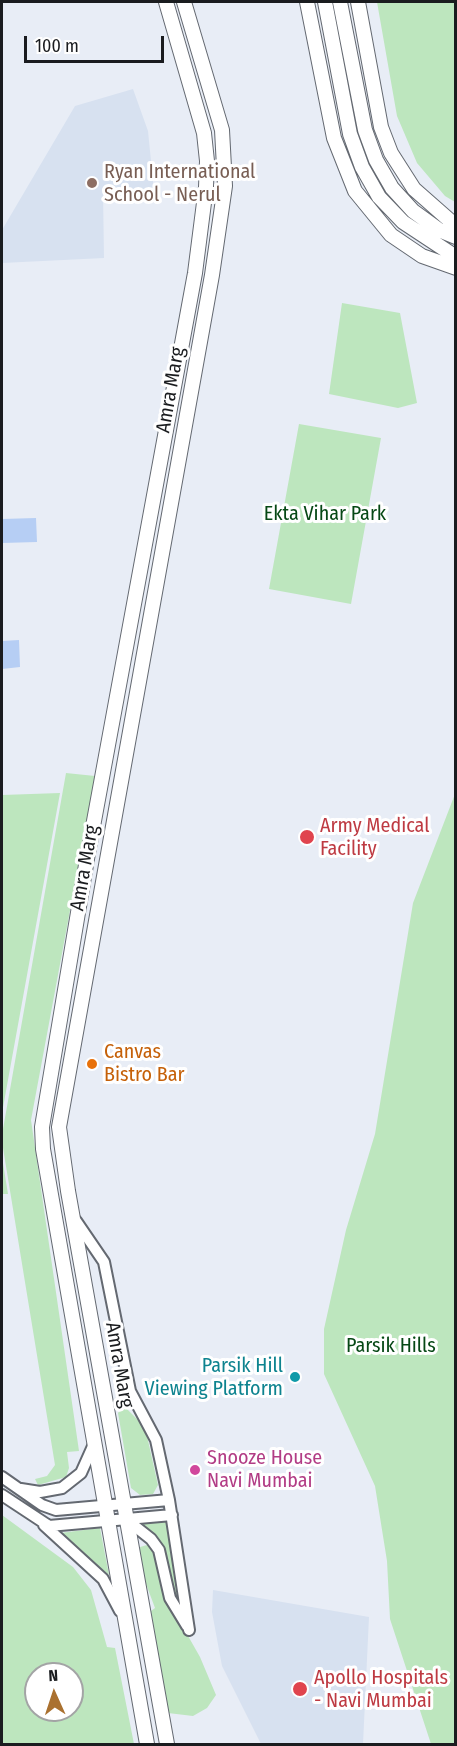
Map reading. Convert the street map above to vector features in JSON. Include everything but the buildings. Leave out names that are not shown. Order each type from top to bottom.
[{"type":"highway","name":"Amra Marg","points":[[147,1744],[43,1149],[42,1127],[83,883],[195,273],[206,188],[207,161],[204,133],[166,2]]},
{"type":"highway","name":"Amra Marg","points":[[167,1744],[60,1147],[61,1107],[212,275],[225,186],[222,130],[184,2]]},
{"type":"highway","points":[[308,2],[334,138],[355,191],[391,235],[422,256],[456,268]]},
{"type":"highway","points":[[325,2],[350,134],[362,167],[390,210],[430,243],[456,257]]},
{"type":"highway","points":[[340,2],[365,130],[376,160],[402,200],[439,230],[456,237]]},
{"type":"highway","points":[[358,2],[381,126],[391,153],[414,189],[456,226]]},
{"type":"street","points":[[72,1213],[80,1230],[104,1262],[130,1391],[156,1440],[172,1515],[189,1630],[170,1598],[159,1550],[152,1539],[128,1520]]},
{"type":"street","points":[[18,1489],[40,1492],[62,1488],[81,1473],[94,1443]]},
{"type":"street","points":[[2,1477],[18,1489],[56,1510],[169,1500]]},
{"type":"street","points":[[2,1495],[42,1523],[104,1579],[126,1625]]},
{"type":"street","points":[[42,1523],[56,1526],[172,1515]]},
{"type":"shaded area","name":"Ryan International School - Nerul","points":[[133,89],[148,131],[154,191],[103,192],[104,258],[2,263],[2,230],[75,106]]},
{"type":"shaded area","name":"Apollo Hospitals - Navi Mumbai","points":[[213,1590],[369,1617],[363,1744],[261,1744],[222,1666],[212,1612]]},
{"type":"green space","points":[[377,2],[455,2],[455,202],[445,196],[417,163],[397,116]]},
{"type":"green space","points":[[342,303],[400,313],[417,403],[398,408],[329,394]]},
{"type":"green space","name":"Ekta Vihar Park","points":[[299,424],[381,438],[351,604],[269,589]]},
{"type":"green space","points":[[66,773],[95,776],[31,1120],[79,1451],[67,1452],[69,1468],[66,1477],[38,1485],[35,1479],[47,1476],[55,1465],[3,1148],[3,1129]]},
{"type":"green space","points":[[60,793],[2,1113],[2,795]]},
{"type":"green space","name":"Parsik Hills","points":[[455,794],[456,1744],[431,1744],[390,1619],[387,1561],[375,1486],[324,1374],[324,1329],[346,1230],[375,1134],[413,903]]},
{"type":"green space","points":[[2,1157],[8,1194],[2,1194]]},
{"type":"green space","points":[[126,1408],[140,1422],[147,1436],[158,1485],[153,1494],[140,1495],[131,1488],[118,1413],[121,1409]]},
{"type":"green space","points":[[2,1515],[73,1567],[91,1590],[107,1647],[115,1648],[134,1744],[2,1744]]},
{"type":"green space","points":[[168,1520],[182,1607],[176,1598],[163,1549],[150,1531],[138,1523]]},
{"type":"green space","points":[[100,1528],[109,1575],[60,1533]]},
{"type":"green space","points":[[154,1543],[179,1620],[200,1657],[216,1695],[207,1708],[193,1716],[168,1713],[151,1611],[155,1608],[133,1549]]},
{"type":"water","points":[[36,518],[37,542],[2,543],[2,519]]},
{"type":"water","points":[[19,640],[20,667],[2,669],[2,641]]},
{"type":"place","name":"Ryan International School - Nerul","points":[[92,183]]},
{"type":"place","name":"Army Medical Facility","points":[[307,837]]},
{"type":"place","name":"Canvas Bistro Bar","points":[[92,1064]]},
{"type":"place","name":"Parsik Hill Viewing Platform","points":[[295,1377]]},
{"type":"place","name":"Snooze House Navi Mumbai","points":[[195,1470]]},
{"type":"place","name":"Apollo Hospitals - Navi Mumbai","points":[[300,1689]]}]
